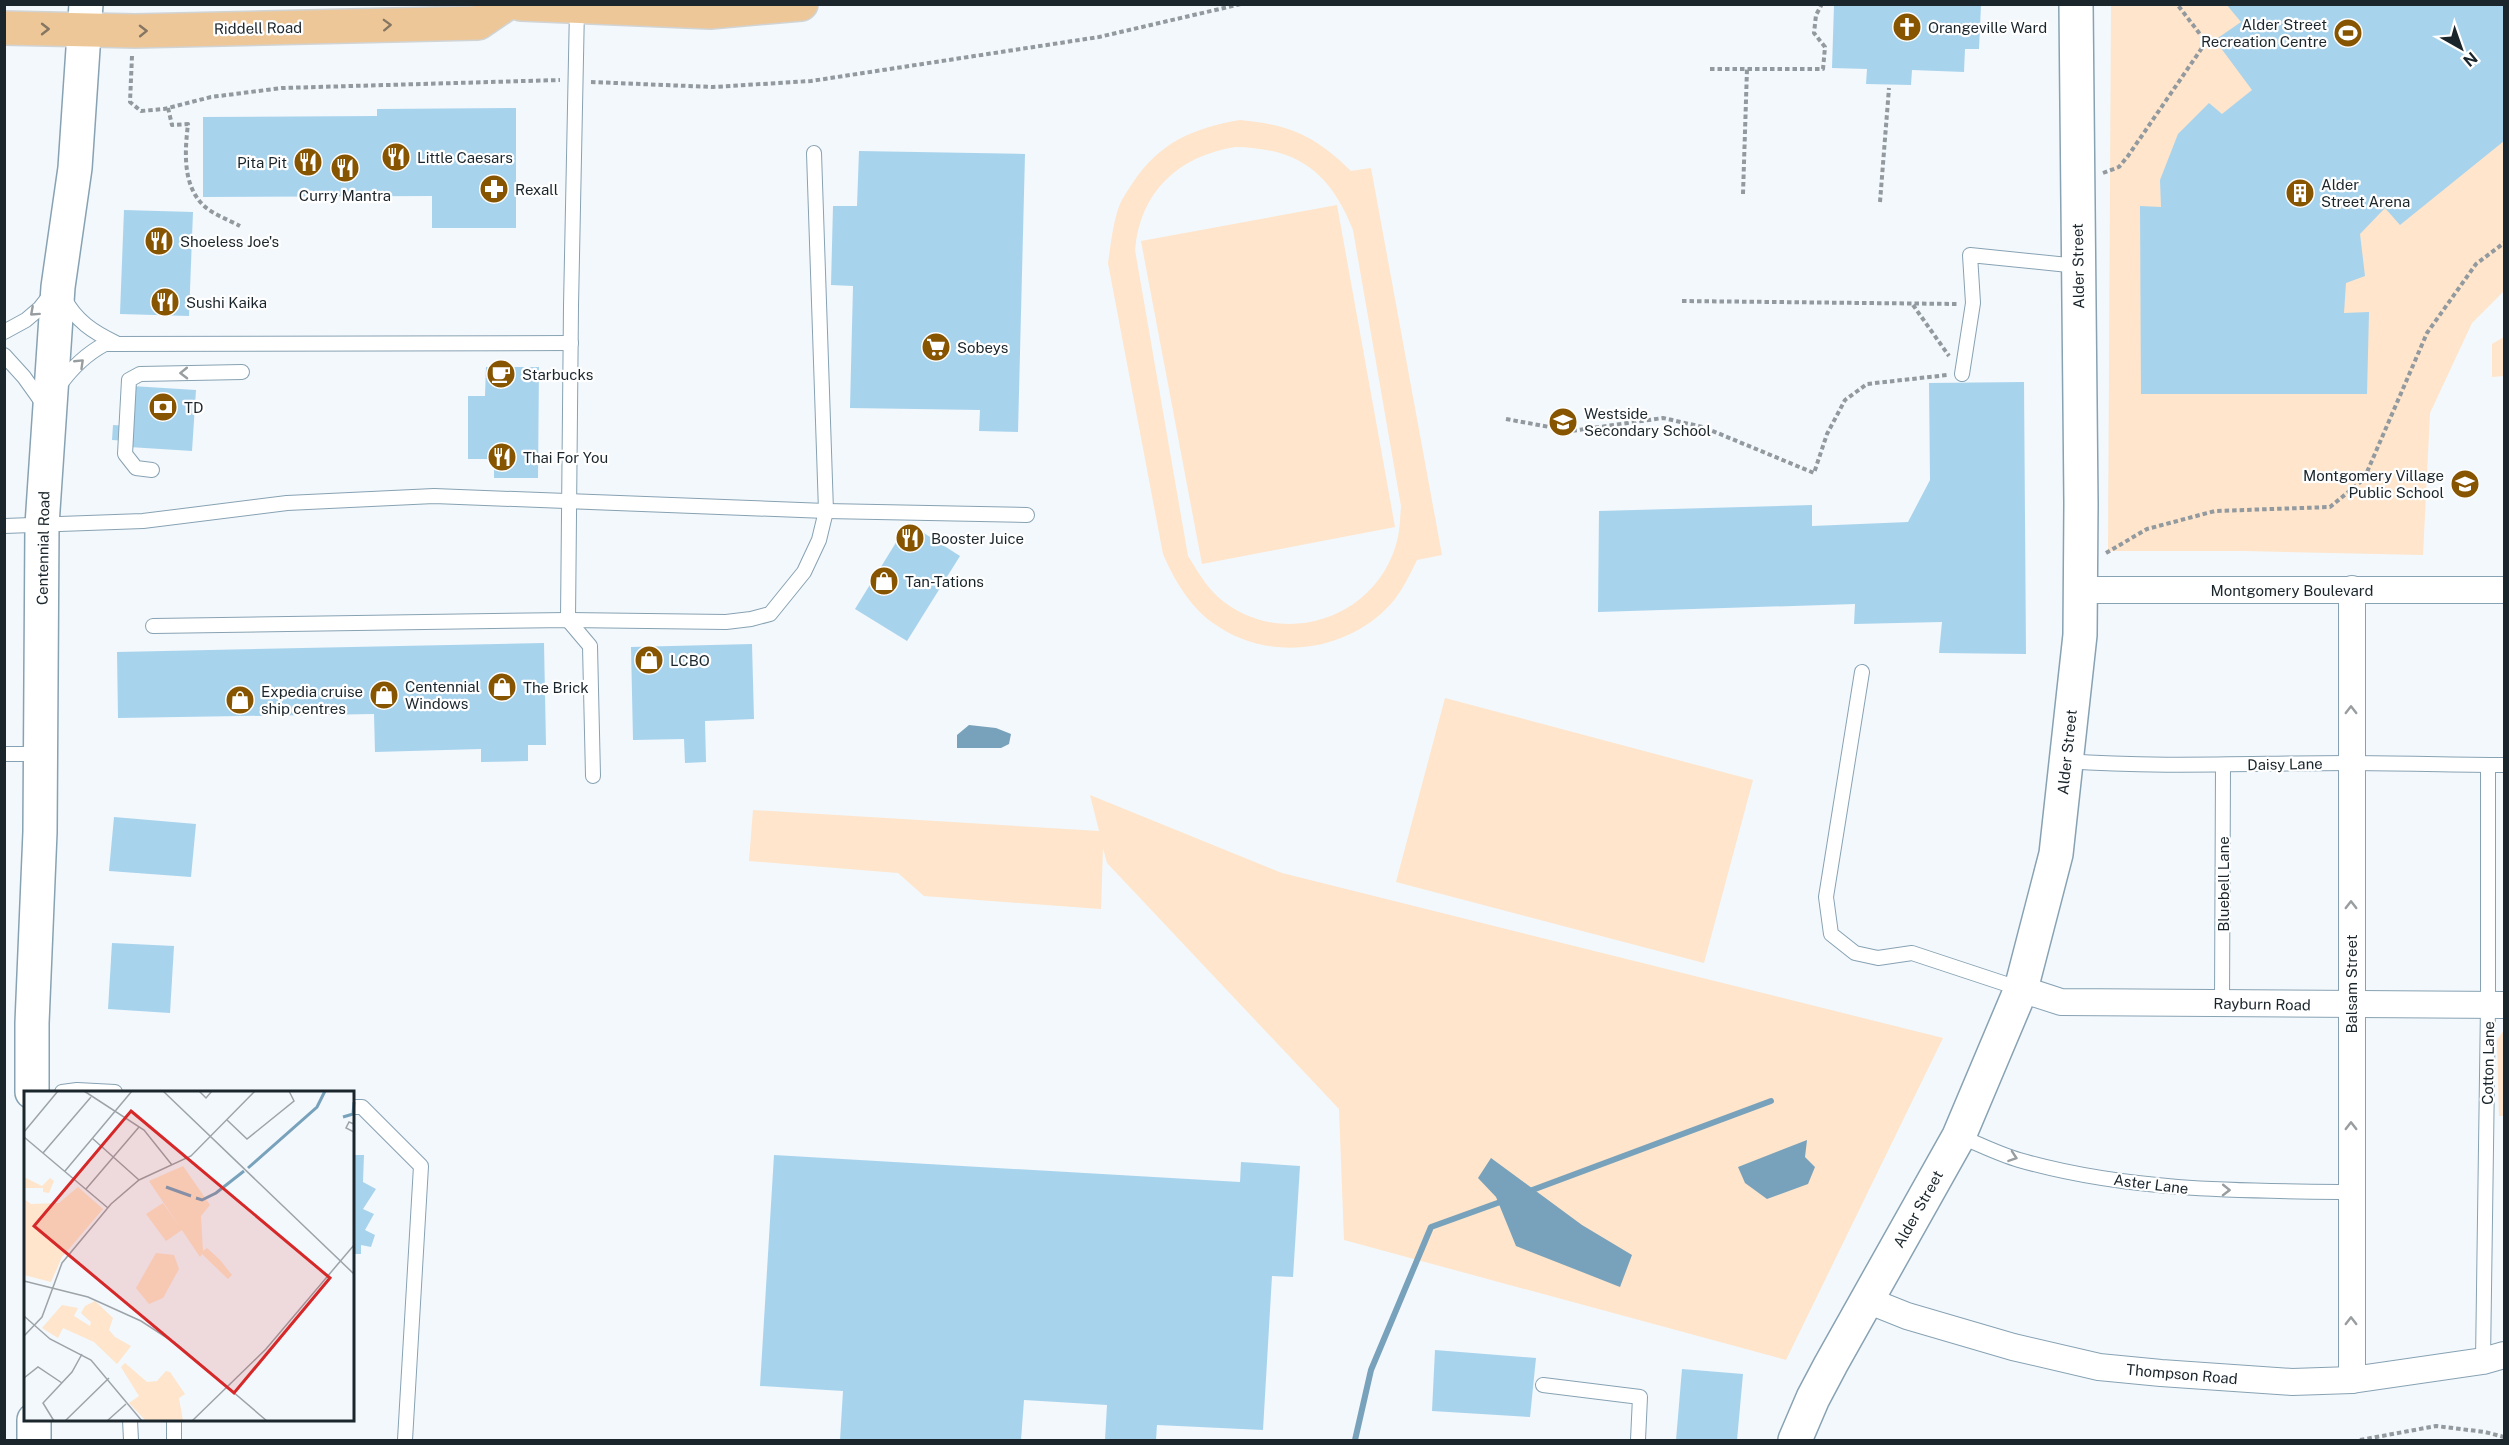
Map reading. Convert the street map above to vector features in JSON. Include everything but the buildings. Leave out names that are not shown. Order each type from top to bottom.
[{"type":"main road","name":"Riddell Road","points":[[4,28],[85,17],[135,31],[478,23],[506,4]]},
{"type":"main road","points":[[521,4],[710,12],[801,4]]},
{"type":"street","name":"Alder Street","points":[[1795,1440],[1813,1398],[1959,1136],[2021,990],[2056,854],[2080,635],[2076,4]]},
{"type":"street","name":"Centennial Road","points":[[32,1091],[41,753],[42,525],[58,287],[75,168],[85,17]]},
{"type":"street","name":"Balsam Street","points":[[2352,589],[2350,1192],[2352,1380]]},
{"type":"street","name":"Montgomery Boulevard","points":[[2080,590],[2505,590]]},
{"type":"street","name":"Rayburn Road","points":[[2021,990],[2061,1002],[2351,1006],[2496,1005]]},
{"type":"street","name":"Thompson Road","points":[[1867,1300],[1907,1316],[2013,1347],[2099,1367],[2161,1373],[2292,1382],[2352,1380],[2494,1358]]},
{"type":"street","points":[[34,1421],[34,1440]]},
{"type":"lane","points":[[578,8],[568,620],[590,646],[593,776]]},
{"type":"lane","points":[[153,626],[568,620],[726,622],[770,614],[804,572],[819,540],[826,511],[814,153]]},
{"type":"lane","points":[[1962,374],[1973,303],[1970,255],[2079,266]]},
{"type":"lane","points":[[4,333],[33,314],[58,287],[71,312],[80,321],[96,334],[120,345]]},
{"type":"lane","points":[[4,355],[50,406],[67,375],[92,351],[105,344],[571,343]]},
{"type":"lane","points":[[152,470],[136,468],[124,454],[129,380],[140,374],[242,372]]},
{"type":"lane","points":[[4,526],[143,521],[287,503],[424,496],[1027,516]]},
{"type":"lane","points":[[1862,672],[1826,897],[1831,934],[1855,953],[1878,958],[1912,953],[2021,990]]},
{"type":"lane","points":[[4,754],[41,753]]},
{"type":"lane","name":"Daisy Lane","points":[[2066,761],[2108,764],[2505,765]]},
{"type":"lane","name":"Bluebell Lane","points":[[2222,1004],[2223,765]]},
{"type":"lane","name":"Cotton Lane","points":[[2488,765],[2496,1005],[2494,1358]]},
{"type":"lane","points":[[70,1091],[96,1091]]},
{"type":"lane","points":[[354,1107],[362,1107],[421,1166],[405,1440]]},
{"type":"lane","name":"Aster Lane","points":[[1959,1136],[2018,1160],[2092,1176],[2184,1189],[2350,1192]]},
{"type":"lane","points":[[1543,1385],[1640,1397],[1638,1440]]},
{"type":"lane","points":[[130,1421],[131,1440]]},
{"type":"lane","points":[[174,1421],[174,1440]]},
{"type":"path","points":[[135,31],[130,102],[141,111],[168,108],[211,97],[282,88],[576,81],[713,87],[812,81],[1099,37],[1241,4]]},
{"type":"path","points":[[1710,69],[1823,69],[1825,47],[1814,33],[1816,15],[1822,4]]},
{"type":"path","points":[[2078,184],[2119,167],[2206,42],[2177,4]]},
{"type":"path","points":[[1743,194],[1747,69]]},
{"type":"path","points":[[1880,202],[1889,87]]},
{"type":"path","points":[[168,108],[172,124],[188,124],[184,150],[189,183],[203,205],[240,226]]},
{"type":"path","points":[[2106,553],[2147,529],[2216,511],[2330,507],[2364,479],[2427,333],[2476,264],[2505,243]]},
{"type":"path","points":[[1682,301],[1973,303]]},
{"type":"path","points":[[1506,419],[1571,431],[1663,418],[1703,427],[1814,473],[1827,434],[1845,400],[1867,384],[1962,374],[1913,304]]},
{"type":"path","points":[[2360,1440],[2436,1426],[2505,1437]]},
{"type":"shaded area","points":[[2111,5],[2504,5],[2504,291],[2472,323],[2430,413],[2423,555],[2108,551]]},
{"type":"shaded area","points":[[1240,120],[1288,129],[1326,149],[1351,171],[1371,168],[1442,555],[1417,560],[1390,605],[1367,625],[1346,636],[1301,647],[1278,647],[1255,643],[1233,635],[1204,616],[1177,582],[1163,554],[1108,263],[1120,204],[1143,170],[1154,157],[1179,139],[1223,123]],"holes":[[[1235,147],[1257,148],[1294,158],[1309,167],[1334,193],[1353,230],[1401,506],[1395,548],[1383,573],[1366,594],[1344,610],[1320,620],[1294,624],[1267,622],[1242,613],[1213,592],[1188,556],[1135,250],[1138,229],[1145,211],[1165,180],[1196,159],[1215,152]]]},
{"type":"shaded area","points":[[1337,205],[1395,527],[1202,564],[1141,241]]},
{"type":"shaded area","points":[[2504,337],[2504,376],[2492,377],[2492,344]]},
{"type":"shaded area","points":[[1445,698],[1753,780],[1704,963],[1396,882]]},
{"type":"shaded area","points":[[1090,795],[1282,873],[1943,1038],[1786,1360],[1344,1240],[1339,1109],[1107,863],[1103,848],[1101,909],[924,896],[898,873],[749,861],[753,810],[1099,831]]},
{"type":"shaded area","points":[[2504,1030],[2504,1116],[2499,1116],[2497,1040]]},
{"type":"water","points":[[969,725],[996,728],[1011,734],[1009,744],[1001,748],[957,748],[957,735]]},
{"type":"water","points":[[1807,1140],[1805,1157],[1815,1167],[1808,1184],[1767,1199],[1745,1183],[1738,1167]]},
{"type":"water","points":[[1491,1158],[1582,1225],[1632,1255],[1620,1287],[1516,1246],[1496,1197],[1478,1178]]},
{"type":"waterway","points":[[1527,1192],[1771,1101]]},
{"type":"waterway","points":[[1355,1440],[1371,1370],[1431,1227],[1503,1201]]},
{"type":"place","name":"Orangeville Ward","points":[[1907,27]]},
{"type":"place","name":"Alder Street Recreation Centre","points":[[2348,33]]},
{"type":"place","name":"Little Caesars","points":[[396,157]]},
{"type":"place","name":"Pita Pit","points":[[308,162]]},
{"type":"place","name":"Curry Mantra","points":[[345,168]]},
{"type":"place","name":"Rexall","points":[[494,189]]},
{"type":"place","name":"Alder Street Arena","points":[[2300,193]]},
{"type":"place","name":"Shoeless Joe's","points":[[159,241]]},
{"type":"place","name":"Sushi Kaika","points":[[165,302]]},
{"type":"place","name":"Sobeys","points":[[936,347]]},
{"type":"place","name":"Starbucks","points":[[501,374]]},
{"type":"place","name":"TD","points":[[163,407]]},
{"type":"place","name":"Westside Secondary School","points":[[1563,422]]},
{"type":"place","name":"Thai For You","points":[[502,457]]},
{"type":"place","name":"Montgomery Village Public School","points":[[2465,484]]},
{"type":"place","name":"Booster Juice","points":[[910,538]]},
{"type":"place","name":"Tan-Tations","points":[[884,581]]},
{"type":"place","name":"LCBO","points":[[649,660]]},
{"type":"place","name":"The Brick","points":[[502,687]]},
{"type":"place","name":"Centennial Windows","points":[[384,695]]},
{"type":"place","name":"Expedia cruise ship centres","points":[[240,700]]}]
